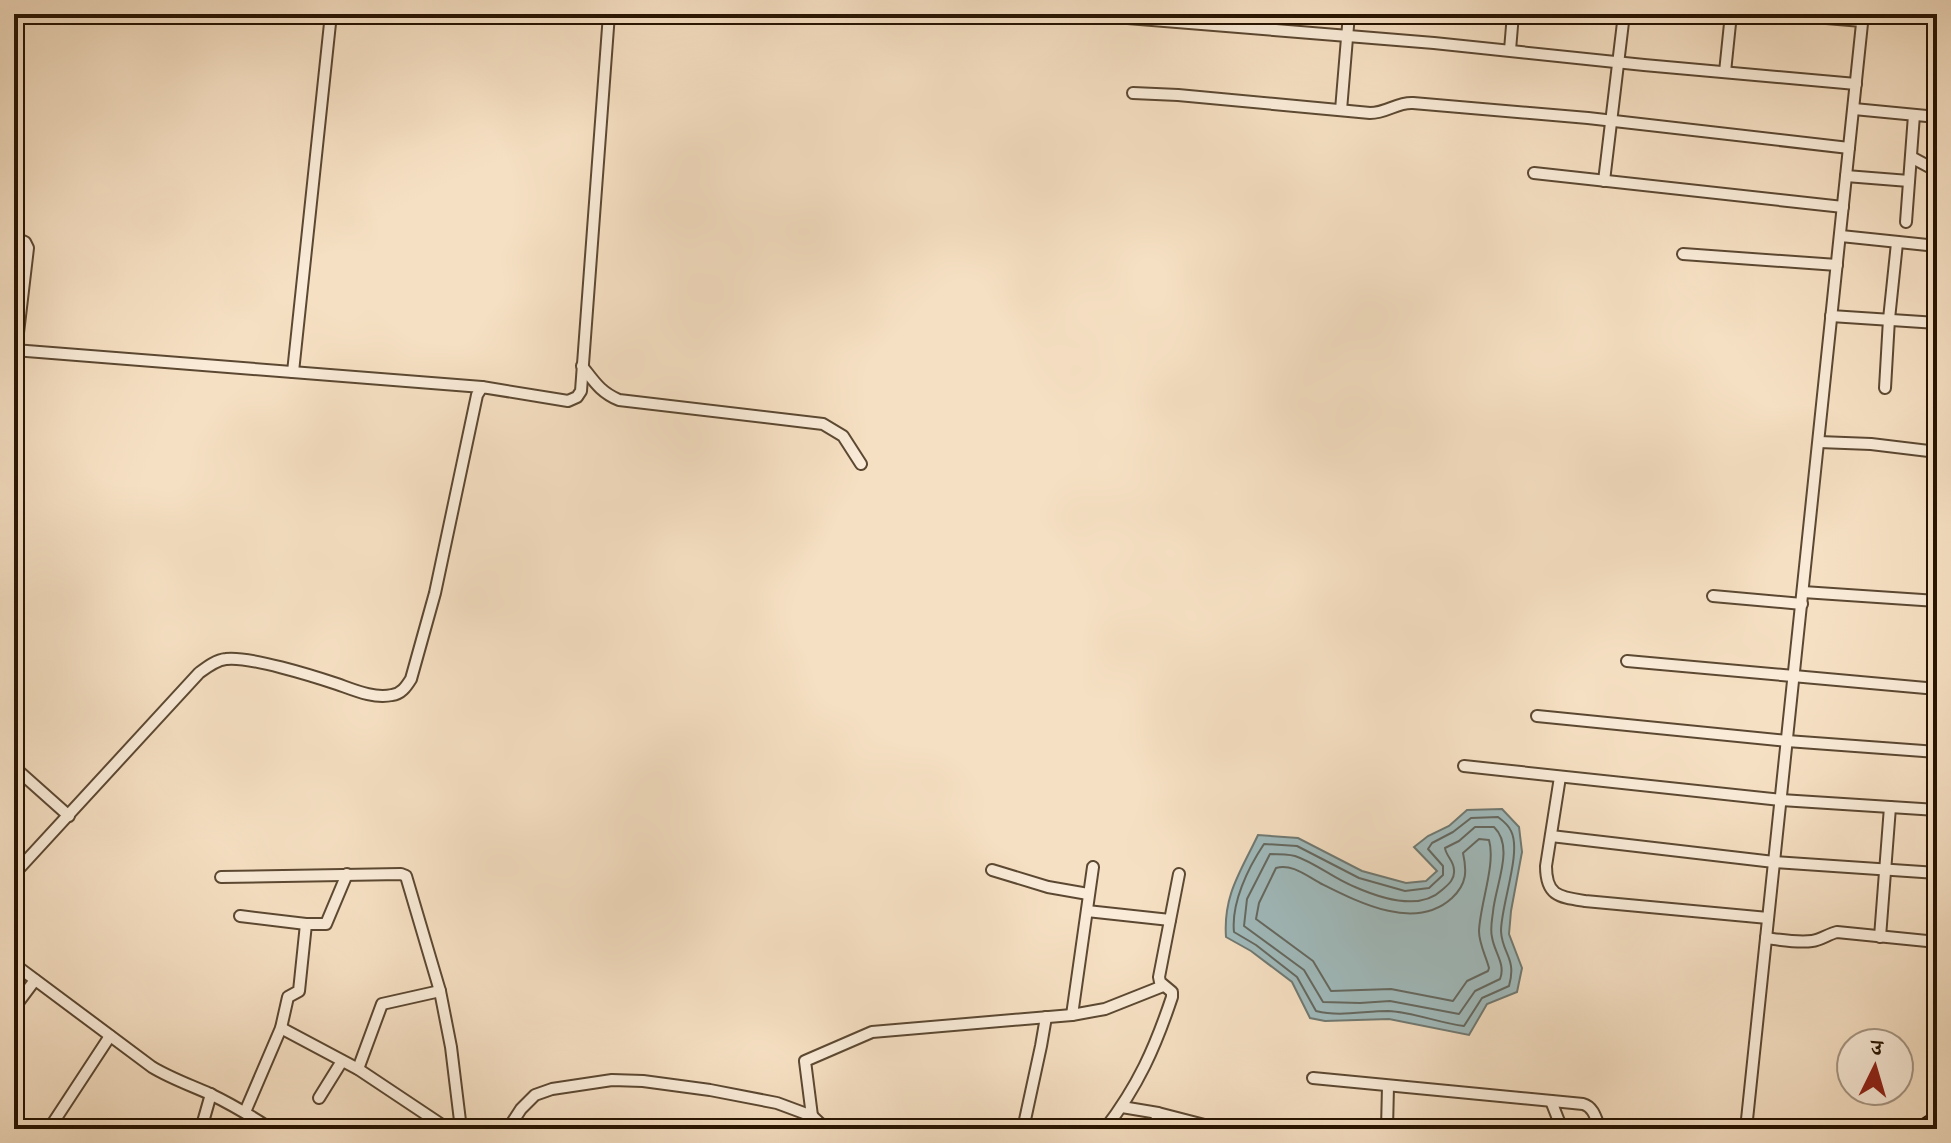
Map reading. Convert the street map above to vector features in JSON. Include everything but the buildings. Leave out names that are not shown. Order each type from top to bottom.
[{"type":"highway","points":[[1923,1129],[1937,1120]]},
{"type":"street","points":[[293,372],[331,14]]},
{"type":"street","points":[[14,237],[25,242],[28,248],[15,350],[482,387],[573,400],[581,391],[609,14]]},
{"type":"street","points":[[1341,110],[1349,14]]},
{"type":"street","points":[[1510,50],[1513,14]]},
{"type":"street","points":[[1604,181],[1624,14]]},
{"type":"street","points":[[1725,72],[1731,14]]},
{"type":"street","points":[[1746,1129],[1862,18],[1778,14]]},
{"type":"street","points":[[1115,17],[1510,50],[1856,84]]},
{"type":"street","points":[[1133,93],[1379,113],[1404,102],[1612,121],[1849,148]]},
{"type":"street","points":[[1854,109],[1937,117]]},
{"type":"street","points":[[1906,222],[1914,115]]},
{"type":"street","points":[[1911,157],[1937,171]]},
{"type":"street","points":[[1534,173],[1843,207]]},
{"type":"street","points":[[1846,176],[1909,181]]},
{"type":"street","points":[[1841,236],[1937,246]]},
{"type":"street","points":[[1885,388],[1897,243]]},
{"type":"street","points":[[1683,254],[1837,265]]},
{"type":"street","points":[[1831,316],[1937,323]]},
{"type":"street","points":[[582,366],[599,388],[619,400],[823,424],[843,436],[861,464]]},
{"type":"street","points":[[14,874],[199,673],[212,663],[241,659],[378,696],[391,696],[405,688],[411,679],[424,633],[475,403],[482,387]]},
{"type":"street","points":[[1819,442],[1937,452]]},
{"type":"street","points":[[1803,592],[1937,601]]},
{"type":"street","points":[[1713,596],[1802,604]]},
{"type":"street","points":[[1627,661],[1937,689]]},
{"type":"street","points":[[1537,716],[1787,741],[1937,752]]},
{"type":"street","points":[[1464,766],[1781,800],[1937,810]]},
{"type":"street","points":[[14,767],[69,816]]},
{"type":"street","points":[[1560,777],[1546,879],[1549,888],[1556,894],[1567,898],[1768,918]]},
{"type":"street","points":[[1880,937],[1890,807]]},
{"type":"street","points":[[1551,836],[1774,862],[1937,873]]},
{"type":"street","points":[[1072,1015],[1093,867]]},
{"type":"street","points":[[992,870],[1048,887],[1088,894]]},
{"type":"street","points":[[240,916],[324,925],[328,923],[347,874]]},
{"type":"street","points":[[1106,1129],[1136,1086],[1172,997],[1172,992],[1163,986],[1159,977],[1179,874]]},
{"type":"street","points":[[221,877],[406,876],[440,991],[451,1047],[461,1129]]},
{"type":"street","points":[[1087,911],[1170,920]]},
{"type":"street","points":[[245,1112],[281,1028],[288,997],[299,991],[306,924]]},
{"type":"street","points":[[1766,938],[1809,942],[1837,932],[1937,942]]},
{"type":"street","points":[[14,964],[165,1075],[211,1094],[271,1129]]},
{"type":"street","points":[[14,1008],[35,980]]},
{"type":"street","points":[[812,1116],[805,1061],[872,1032],[1072,1015],[1105,1009],[1163,986]]},
{"type":"street","points":[[358,1069],[382,1004],[440,991]]},
{"type":"street","points":[[1023,1129],[1046,1017]]},
{"type":"street","points":[[281,1028],[358,1069],[448,1129]]},
{"type":"street","points":[[49,1129],[110,1036]]},
{"type":"street","points":[[319,1098],[342,1061]]},
{"type":"street","points":[[1313,1078],[1589,1105],[1600,1129]]},
{"type":"street","points":[[508,1129],[535,1095],[552,1089],[612,1080],[710,1090],[777,1103],[812,1116],[826,1129]]},
{"type":"street","points":[[1387,1129],[1388,1086]]},
{"type":"street","points":[[201,1129],[211,1094]]},
{"type":"street","points":[[1551,1101],[1562,1129]]},
{"type":"street","points":[[1122,1107],[1220,1129]]},
{"type":"street","points":[[1154,1129],[1158,1113]]},
{"type":"street","points":[[423,1129],[431,1117]]},
{"type":"water","points":[[1502,809],[1519,827],[1522,852],[1509,934],[1522,968],[1517,992],[1487,1004],[1469,1035],[1389,1019],[1325,1021],[1310,1018],[1292,982],[1251,951],[1226,937],[1230,896],[1258,835],[1298,838],[1362,871],[1406,883],[1426,881],[1437,871],[1414,847],[1449,826],[1467,810]]}]
